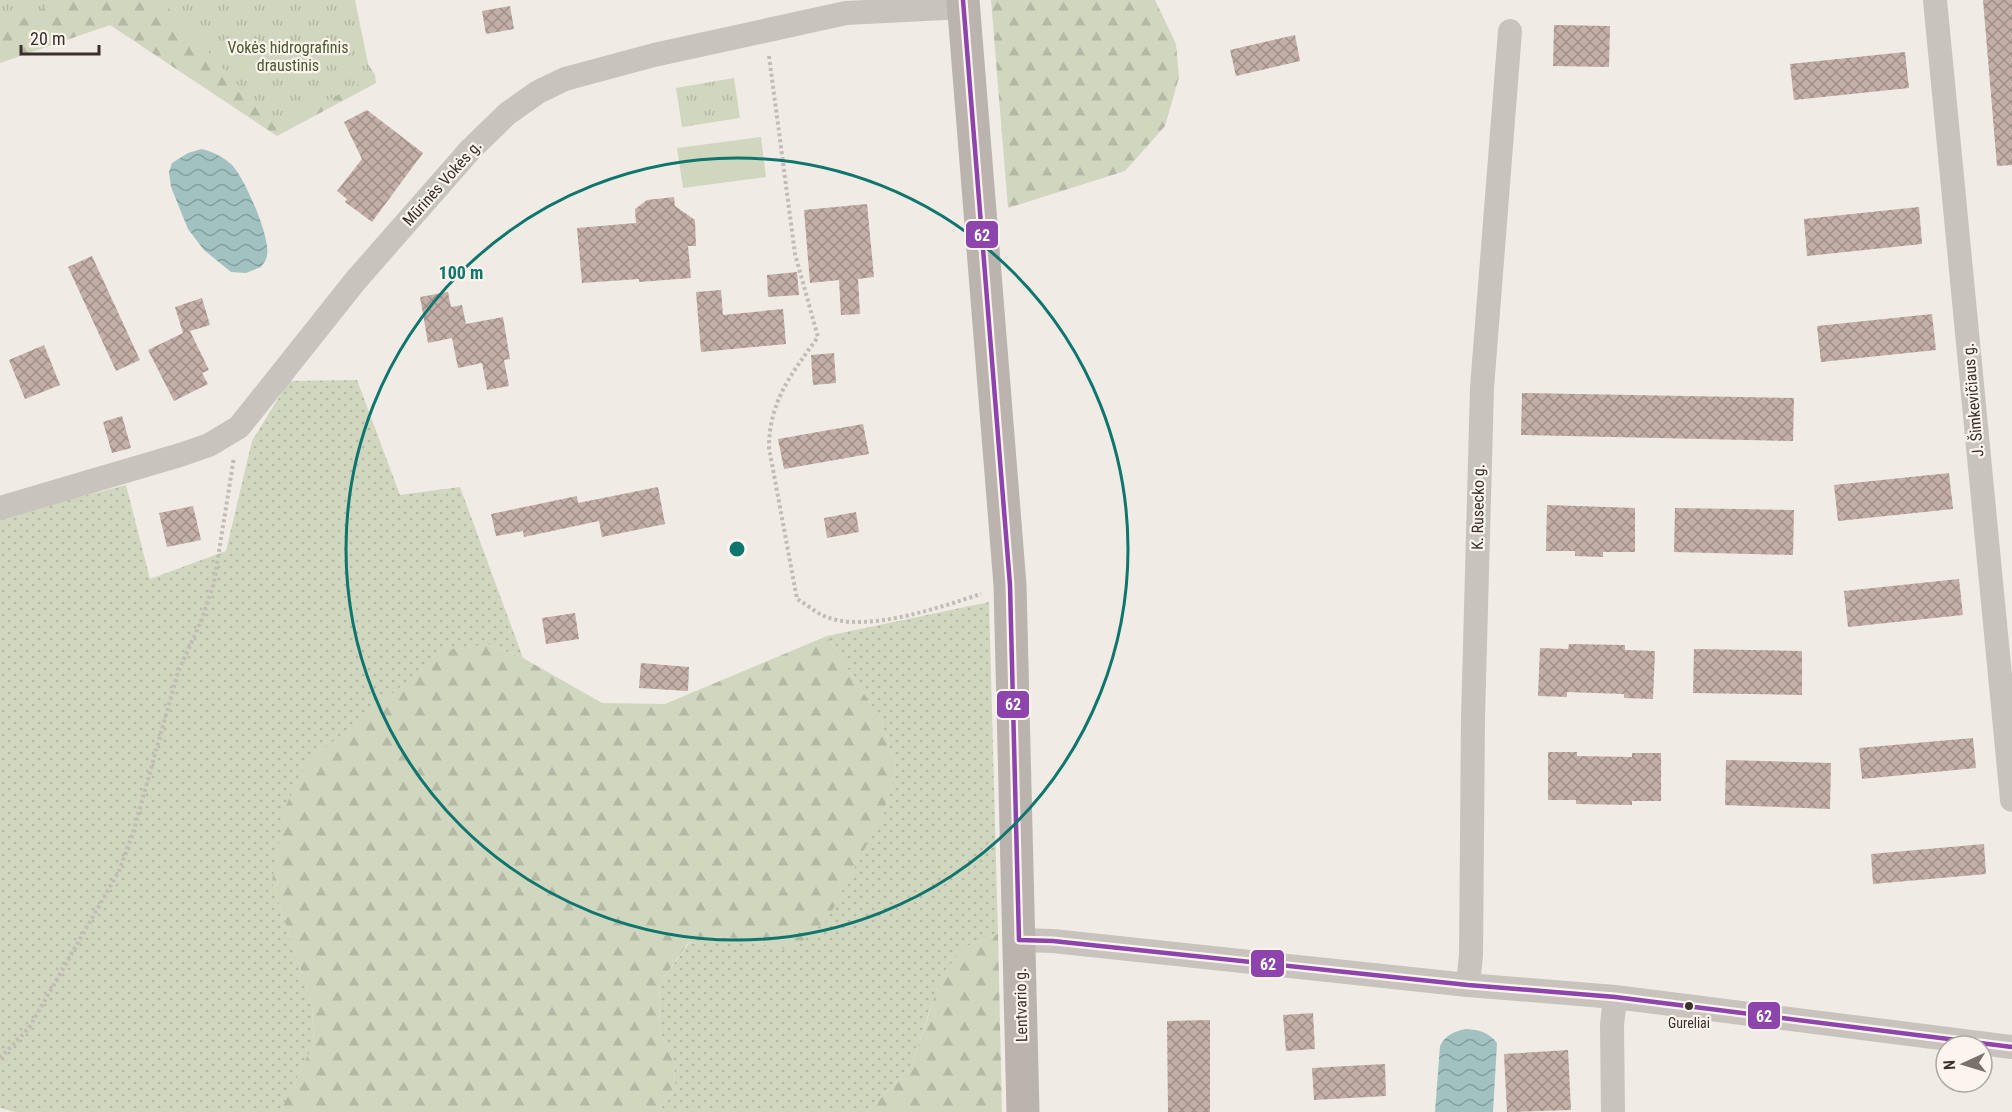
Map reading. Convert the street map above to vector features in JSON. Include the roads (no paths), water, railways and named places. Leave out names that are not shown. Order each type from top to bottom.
[{"type":"main road","name":"Lentvario g.","points":[[964,4],[1010,585],[1023,1112]]},
{"type":"street","name":"J. Šimkevičiaus g.","points":[[1935,0],[2012,800]]},
{"type":"street","name":"Mūrinės Vokės g.","points":[[0,508],[180,455],[209,445],[239,427],[356,280],[471,149],[507,114],[538,92],[565,80],[654,55],[766,29],[846,13],[964,4]]},
{"type":"street","name":"K. Rusecko g.","points":[[1468,985],[1471,955],[1474,707],[1482,388],[1510,31]]},
{"type":"street","points":[[1019,940],[1053,941],[1468,985],[1615,997],[2012,1047]]},
{"type":"street","points":[[1613,1112],[1612,1025],[1615,997]]},
{"type":"water","points":[[202,149],[231,164],[243,181],[265,235],[266,258],[261,267],[246,273],[231,272],[204,250],[188,229],[171,187],[169,172],[172,163],[188,153]]},
{"type":"water","points":[[1466,1029],[1483,1032],[1497,1043],[1493,1112],[1435,1112],[1440,1046],[1451,1034]]},
{"type":"place","name":"Gureliai","points":[[1689,1006]]},
{"type":"park label","name":"Vokės hidrografinis draustinis","points":[[288,56]]}]
